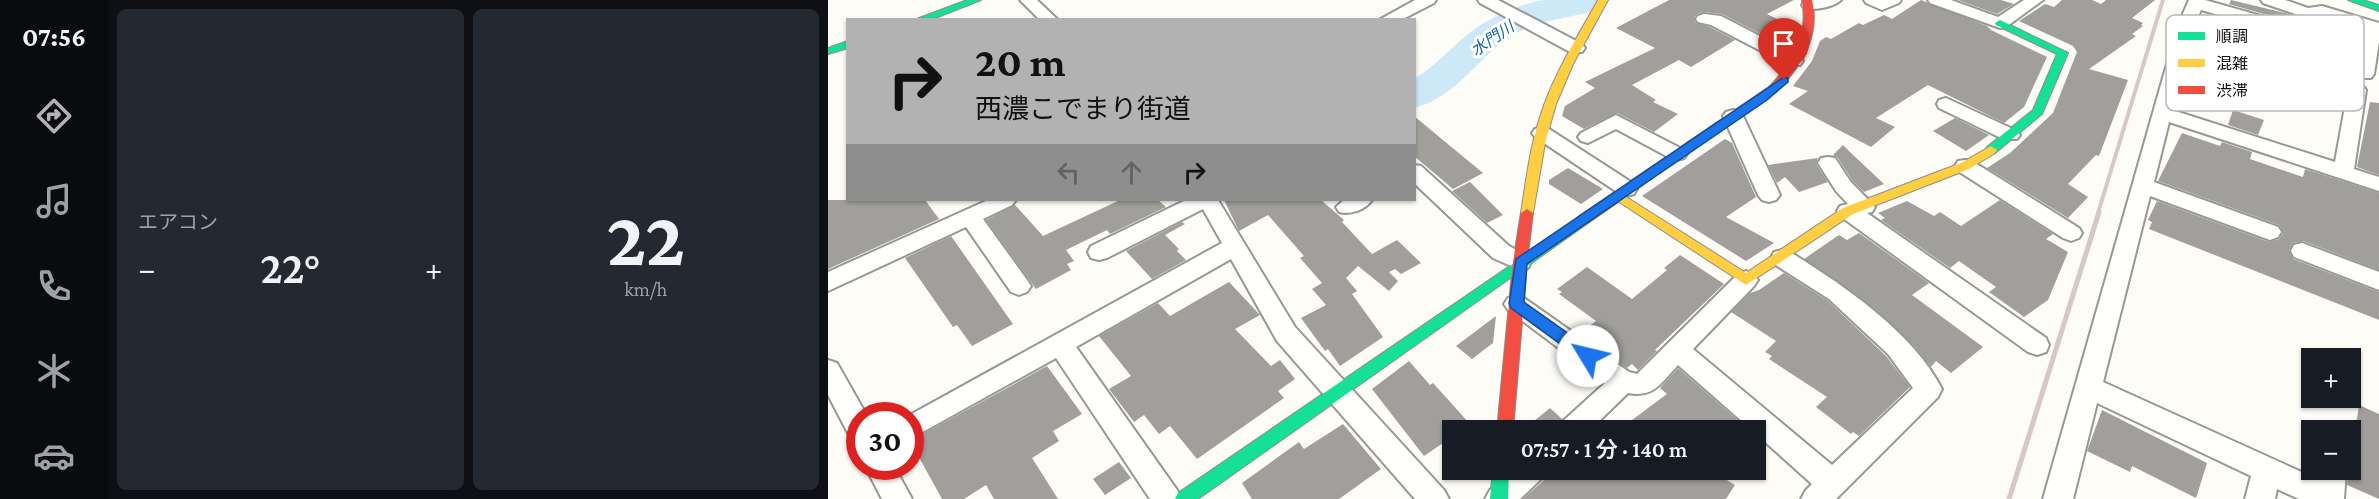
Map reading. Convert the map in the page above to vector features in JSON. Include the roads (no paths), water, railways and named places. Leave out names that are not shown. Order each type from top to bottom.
[{"type":"main road","points":[[925,18],[976,0]]},
{"type":"main road","points":[[1506,420],[1521,262],[1532,180],[1542,133],[1549,105],[1576,48],[1604,0]]},
{"type":"main road","points":[[2353,0],[2379,8]]},
{"type":"main road","points":[[1201,494],[1335,391],[1677,154],[1763,98],[1784,80],[1807,38],[1808,3]]},
{"type":"main road","points":[[1622,192],[1746,280],[1856,209],[1965,166],[2010,135],[2038,112],[2063,53],[2001,23]]},
{"type":"main road","points":[[828,51],[846,45]]},
{"type":"main road","points":[[1499,499],[1500,480]]},
{"type":"street","points":[[1028,0],[1048,18]]},
{"type":"street","points":[[1391,18],[1428,0]]},
{"type":"street","points":[[1486,0],[1576,48]]},
{"type":"street","points":[[1808,3],[1833,0]]},
{"type":"street","points":[[1872,0],[1882,5],[1893,0]]},
{"type":"street","points":[[1936,0],[2001,23],[2035,0]]},
{"type":"street","points":[[2268,0],[2307,13],[2322,11],[2335,15]]},
{"type":"street","points":[[2196,2],[2240,15]]},
{"type":"street","points":[[1704,19],[1715,20],[1794,61]]},
{"type":"street","points":[[2364,71],[2376,28]]},
{"type":"street","points":[[2058,499],[2166,98]]},
{"type":"street","points":[[1946,104],[2010,135]]},
{"type":"street","points":[[2343,172],[2355,111]]},
{"type":"street","points":[[2162,113],[2379,184]]},
{"type":"street","points":[[1733,116],[1769,195]]},
{"type":"street","points":[[1588,136],[1616,121],[1677,154]]},
{"type":"street","points":[[1542,133],[1622,192]]},
{"type":"street","points":[[1828,163],[1856,209],[2037,345]]},
{"type":"street","points":[[1965,166],[2072,233]]},
{"type":"street","points":[[1416,173],[1501,252],[1521,262]]},
{"type":"street","points":[[2143,186],[2270,232]]},
{"type":"street","points":[[828,282],[1003,201]]},
{"type":"street","points":[[1099,252],[1201,201]]},
{"type":"street","points":[[1209,201],[1286,334],[1434,499]]},
{"type":"street","points":[[970,216],[1019,286]]},
{"type":"street","points":[[924,420],[1235,246]]},
{"type":"street","points":[[2302,251],[2379,280]]},
{"type":"street","points":[[1677,350],[1824,491],[1929,389],[1897,347],[1838,294],[1782,258]]},
{"type":"street","points":[[1516,304],[1623,381],[1642,385],[1746,280]]},
{"type":"street","points":[[1060,344],[1167,499]]},
{"type":"street","points":[[828,370],[846,403]]},
{"type":"street","points":[[1582,420],[1623,381]]},
{"type":"street","points":[[2088,387],[2329,499],[2331,480]]},
{"type":"street","points":[[2260,499],[2267,470]]},
{"type":"street","points":[[887,480],[897,499]]},
{"type":"street","points":[[1499,499],[1520,480]]},
{"type":"waterway","name":"水門川","points":[[1416,95],[1441,79],[1481,42],[1505,25],[1540,11],[1582,4]]},
{"type":"railway","points":[[2098,213],[2163,0]]},
{"type":"railway","points":[[2009,499],[2099,212]]}]
